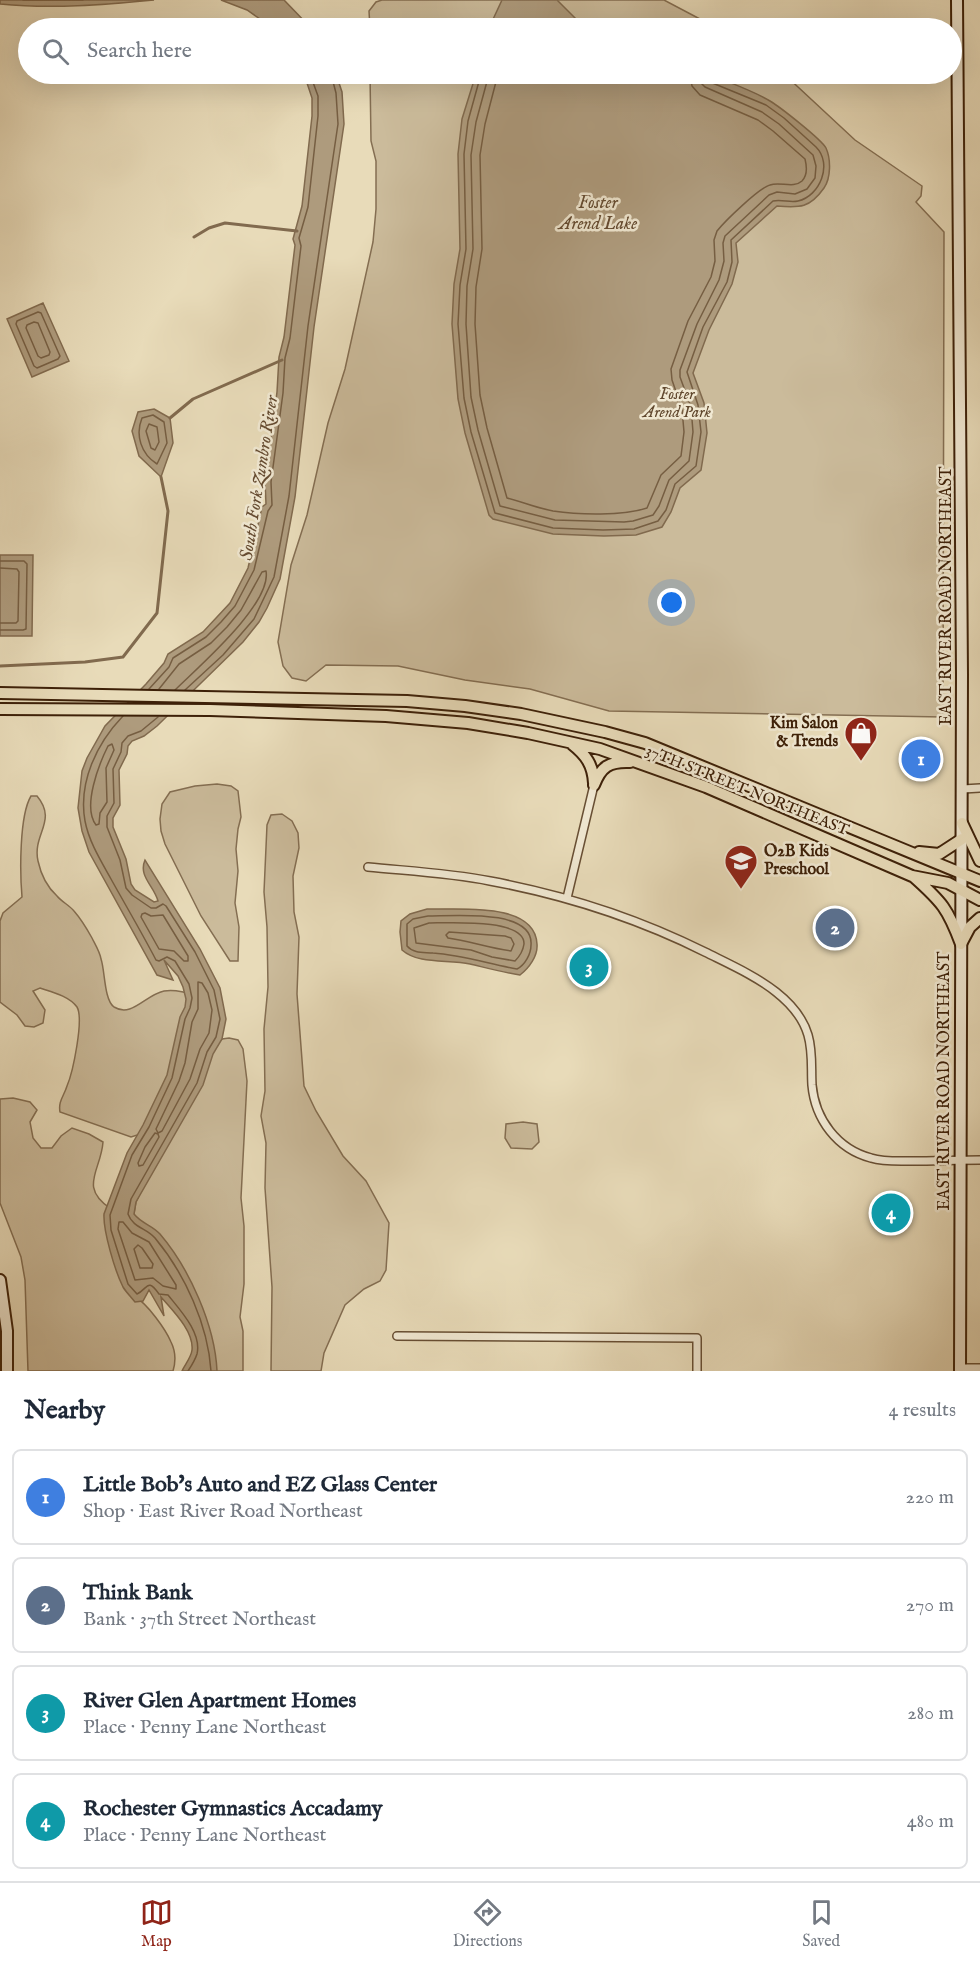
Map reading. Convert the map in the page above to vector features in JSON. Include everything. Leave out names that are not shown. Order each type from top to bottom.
[{"type":"main road","name":"37TH STREET NORTHEAST","points":[[0,693],[419,702],[465,706],[559,722],[625,737],[673,753],[980,881]]},
{"type":"main road","name":"37TH STREET NORTHEAST","points":[[0,709],[210,710],[423,718],[518,731],[600,749],[663,771],[706,787],[912,876],[948,883],[980,900]]},
{"type":"main road","points":[[569,742],[589,761],[594,786]]},
{"type":"main road","points":[[594,786],[600,772],[615,763],[632,762],[663,771]]},
{"type":"main road","points":[[962,823],[980,861]]},
{"type":"main road","points":[[904,850],[939,854],[962,839]]},
{"type":"main road","points":[[912,876],[941,902],[953,921],[961,944]]},
{"type":"main road","points":[[961,944],[970,927],[980,918]]},
{"type":"street","name":"EAST RIVER ROAD NORTHEAST","points":[[957,0],[957,18]]},
{"type":"street","name":"EAST RIVER ROAD NORTHEAST","points":[[958,84],[963,789],[960,1370]]},
{"type":"street","points":[[567,898],[594,786]]},
{"type":"street","points":[[963,789],[980,788]]},
{"type":"street","points":[[368,867],[488,880],[567,898],[628,918],[687,943],[761,982],[780,995],[794,1009],[805,1027],[811,1049],[812,1086],[818,1113],[840,1142],[861,1154],[881,1160],[980,1160]]},
{"type":"street","points":[[0,1280],[8,1331],[7,1371]]},
{"type":"street","points":[[397,1336],[698,1338],[697,1371]]},
{"type":"street","points":[[960,1370],[980,1368]]},
{"type":"green space","points":[[382,0],[664,0],[698,18],[369,18],[369,11],[376,2]]},
{"type":"green space","name":"Foster Arend Park","points":[[370,84],[795,84],[855,140],[922,186],[921,196],[916,202],[944,232],[943,717],[609,711],[530,689],[465,680],[398,666],[326,665],[306,681],[292,678],[283,666],[278,642],[291,565],[307,515],[328,423],[345,369],[373,242],[376,161],[371,141]]},
{"type":"green space","points":[[217,784],[231,786],[238,791],[241,817],[236,849],[238,871],[235,903],[239,927],[238,961],[230,961],[201,916],[165,844],[161,831],[162,804],[170,792]]},
{"type":"green space","points":[[31,796],[37,796],[45,813],[37,851],[42,876],[53,892],[77,914],[92,938],[100,956],[108,998],[114,1007],[127,1010],[164,991],[182,992],[199,997],[144,1133],[131,1137],[60,1112],[77,1046],[79,1013],[74,1003],[40,988],[33,991],[45,1010],[43,1023],[34,1027],[25,1026],[17,1015],[0,1002],[0,921],[3,913],[22,897],[22,831]]},
{"type":"green space","points":[[282,814],[292,821],[298,833],[299,848],[293,876],[294,912],[299,937],[297,994],[304,1086],[343,1156],[366,1181],[389,1223],[386,1270],[380,1281],[364,1289],[345,1305],[324,1353],[321,1371],[271,1371],[272,1287],[265,1188],[266,1143],[261,1116],[265,1091],[264,1029],[268,987],[264,892],[267,825],[271,815]]},
{"type":"green space","points":[[222,1039],[238,1040],[243,1049],[247,1081],[241,1198],[244,1226],[244,1284],[240,1317],[243,1331],[243,1371],[213,1371],[136,1225],[134,1214],[136,1202],[209,1051]]},
{"type":"green space","points":[[13,1098],[30,1102],[37,1110],[30,1122],[33,1138],[41,1148],[52,1148],[61,1136],[72,1128],[103,1142],[93,1186],[101,1201],[111,1209],[135,1297],[156,1317],[173,1346],[175,1364],[173,1371],[28,1371],[25,1280],[21,1257],[0,1203],[0,1099]]},
{"type":"green space","points":[[523,1122],[537,1124],[539,1142],[532,1149],[511,1148],[505,1138],[506,1124]]},
{"type":"water","points":[[0,0],[154,0],[58,6],[0,4]]},
{"type":"water","points":[[221,0],[284,0],[301,18],[259,18],[247,10]]},
{"type":"water","points":[[502,0],[557,0],[575,18],[494,18]]},
{"type":"water","points":[[307,84],[339,84],[344,124],[314,327],[295,497],[280,579],[259,622],[243,642],[157,726],[144,736],[132,741],[128,746],[127,754],[119,770],[120,805],[113,818],[113,827],[126,859],[131,884],[135,890],[154,902],[158,901],[145,876],[143,866],[145,860],[200,949],[220,988],[226,1019],[222,1039],[213,1054],[203,1085],[136,1202],[134,1214],[157,1231],[171,1248],[190,1280],[206,1316],[217,1371],[182,1371],[192,1350],[190,1336],[176,1314],[161,1297],[164,1316],[149,1290],[143,1301],[135,1302],[124,1289],[110,1251],[104,1214],[127,1153],[167,1075],[186,999],[178,976],[164,960],[173,980],[157,975],[89,852],[78,808],[82,771],[105,726],[146,684],[164,663],[168,654],[203,632],[230,603],[248,568],[262,507],[266,504],[265,481],[277,392],[279,357],[284,337],[295,245],[293,239],[302,206],[312,98]]},
{"type":"water","name":"Foster Arend Lake","points":[[473,84],[733,84],[770,101],[791,116],[823,144],[828,152],[829,174],[824,188],[814,200],[792,207],[777,206],[736,243],[738,262],[732,284],[709,330],[693,373],[704,403],[707,433],[701,470],[680,488],[671,512],[662,527],[636,535],[553,534],[493,519],[489,515],[465,433],[458,399],[452,324],[454,284],[460,249],[458,154],[462,119]]},
{"type":"water","points":[[43,303],[69,361],[32,377],[7,319]]},
{"type":"water","points":[[154,409],[170,418],[173,443],[161,477],[139,456],[132,431],[138,412]]},
{"type":"water","points":[[0,555],[33,555],[32,636],[0,636]]},
{"type":"water","points":[[427,909],[474,909],[509,914],[523,921],[533,930],[537,944],[534,957],[520,975],[461,963],[425,960],[409,955],[402,950],[401,921],[410,914]]},
{"type":"waterway","points":[[194,237],[209,228],[225,223],[297,231]]},
{"type":"waterway","points":[[170,418],[193,399],[282,360]]},
{"type":"waterway","points":[[0,666],[85,662],[123,657],[157,613],[168,511],[161,477]]},
{"type":"place","name":"Little Bob's Auto and EZ Glass Center","points":[[921,759]]},
{"type":"place","name":"Kim Salon & Trends","points":[[861,762]]},
{"type":"place","name":"O2B Kids Preschool","points":[[741,890]]},
{"type":"place","name":"Think Bank","points":[[835,928]]},
{"type":"place","name":"River Glen Apartment Homes","points":[[589,967]]},
{"type":"place","name":"Rochester Gymnastics Accadamy","points":[[891,1213]]},
{"type":"water label","name":"South Fork Zumbro River","points":[[260,478]]}]
